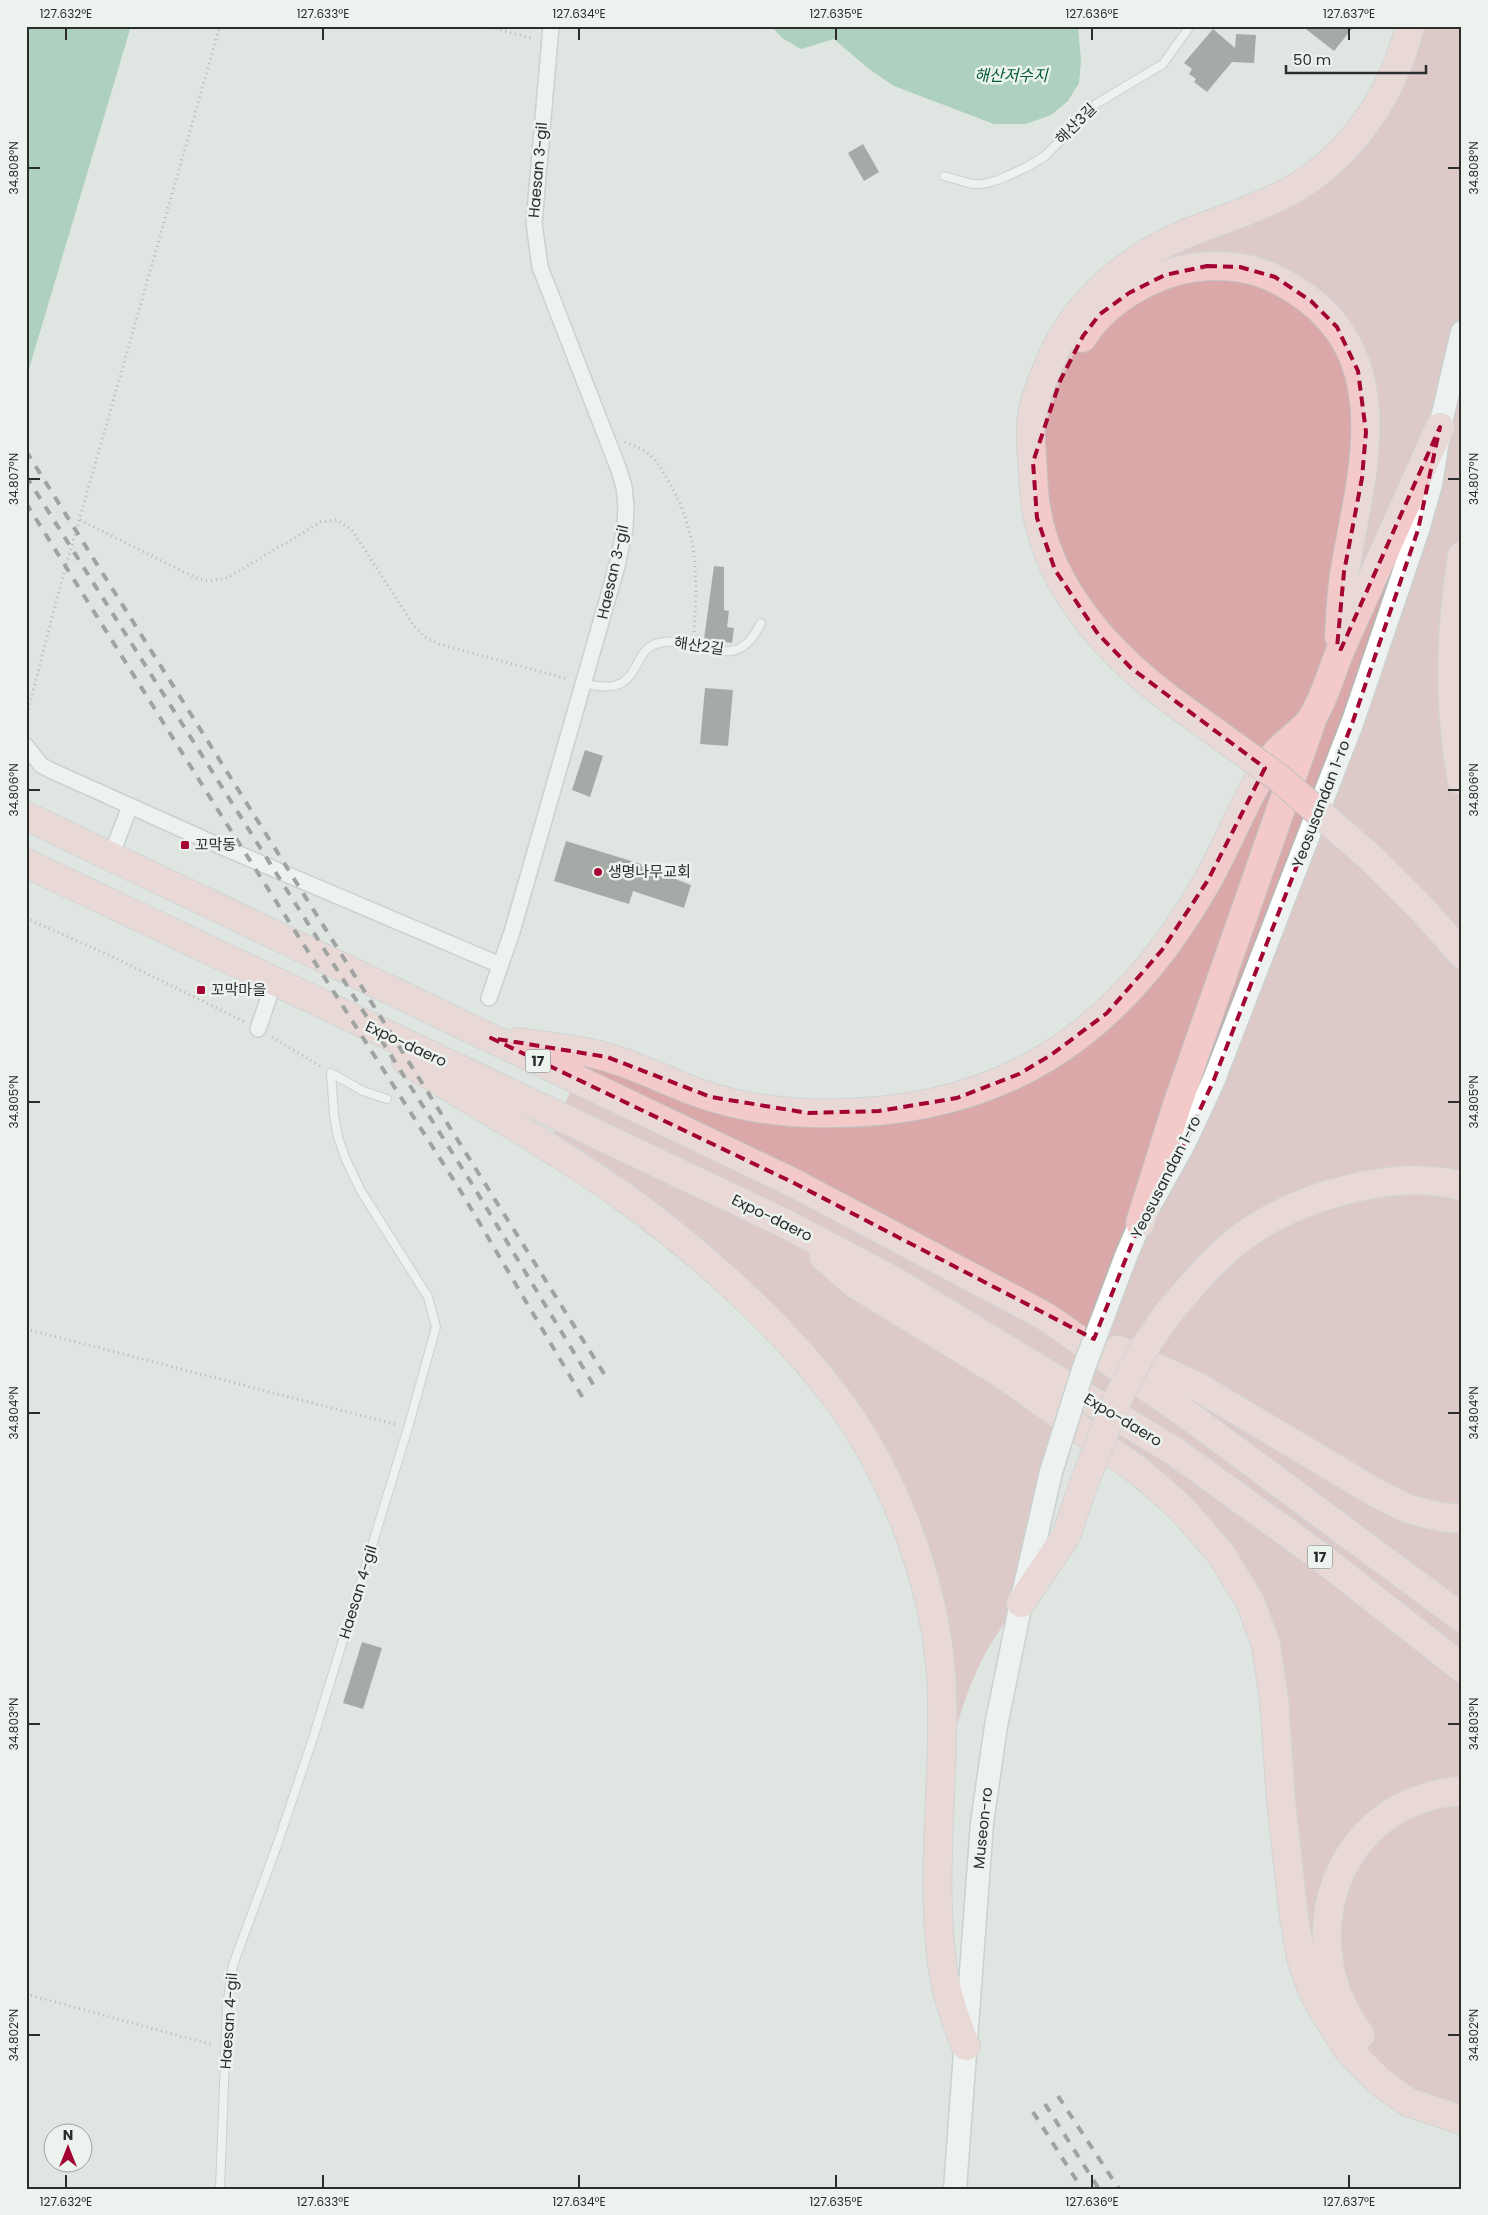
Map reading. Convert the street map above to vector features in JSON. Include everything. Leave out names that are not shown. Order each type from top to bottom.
[{"type":"highway","points":[[1410,26],[1397,65],[1381,100],[1361,130],[1335,159],[1302,184],[1279,196],[1178,237],[1153,251],[1113,277],[1085,303],[1065,330],[1055,349],[1034,403],[1031,428],[1038,518],[1048,555],[1079,610],[1114,652],[1168,698],[1286,784],[1372,859],[1422,909],[1462,954]]},
{"type":"highway","points":[[1033,462],[1060,381],[1074,351],[1091,324],[1114,303],[1138,288],[1166,275],[1207,266],[1225,265],[1257,270],[1288,284],[1322,311],[1337,327],[1348,346],[1358,370],[1366,414],[1362,478],[1344,572],[1338,654]]},
{"type":"highway","points":[[1140,1222],[1176,1105],[1313,717],[1338,654],[1440,427]]},
{"type":"highway","points":[[1462,556],[1452,632],[1451,677],[1454,722],[1462,781]]},
{"type":"highway","points":[[491,1038],[607,1057],[705,1095],[774,1110],[808,1113],[849,1113],[920,1106],[957,1098],[994,1085],[1051,1056],[1079,1036],[1133,986],[1162,950],[1208,880],[1263,771],[1278,752],[1313,717]]},
{"type":"highway","name":"17","points":[[26,816],[794,1183],[1045,1316],[1192,1418],[1462,1618]]},
{"type":"highway","name":"Expo-daero","points":[[26,863],[786,1224],[894,1281],[1174,1451],[1318,1555],[1462,1668]]},
{"type":"highway","points":[[274,982],[562,1155],[636,1206],[699,1256],[770,1323],[812,1368],[851,1419],[874,1459],[902,1517],[914,1547],[932,1612],[940,1674],[943,1735],[937,1883],[938,1917],[944,1978],[956,2021],[966,2046]]},
{"type":"highway","points":[[1020,1603],[1066,1536],[1083,1486],[1117,1400],[1144,1348],[1168,1313],[1201,1276],[1242,1238],[1282,1213],[1321,1197],[1369,1185],[1425,1180],[1462,1186]]},
{"type":"highway","points":[[786,1224],[854,1283],[1004,1375],[1140,1472],[1181,1508],[1221,1554],[1247,1596],[1256,1615],[1266,1646],[1274,1699],[1294,1918],[1301,1958],[1312,1990],[1335,2030],[1365,2068],[1399,2096],[1451,2117]]},
{"type":"highway","points":[[1045,1316],[1198,1387],[1408,1509],[1462,1519]]},
{"type":"highway","points":[[1451,2117],[1382,2062],[1345,2015],[1330,1972],[1327,1952],[1327,1922],[1338,1875],[1349,1855],[1362,1838],[1395,1810],[1412,1802],[1447,1792],[1462,1791]]},
{"type":"street","name":"Haesan 3-gil","points":[[489,998],[512,932],[607,605],[625,528],[624,488],[540,267],[536,248],[534,223],[551,26]]},
{"type":"street","name":"Yeosusandan 1-ro","points":[[1051,1472],[1083,1370],[1126,1256],[1140,1222],[1180,1152],[1213,1082],[1352,721],[1418,530],[1430,484],[1440,427],[1462,332]]},
{"type":"street","points":[[26,746],[41,765],[130,806],[500,965]]},
{"type":"street","points":[[111,856],[130,806]]},
{"type":"street","points":[[258,1029],[274,982]]},
{"type":"street","name":"Museon-ro","points":[[955,2189],[982,1823],[996,1726],[1020,1603],[1051,1472]]},
{"type":"lane","name":"해산3길","points":[[944,176],[964,182],[982,184],[998,180],[1027,167],[1045,156],[1096,104],[1164,64],[1190,26]]},
{"type":"lane","name":"해산2길","points":[[583,684],[601,686],[625,682],[651,646],[669,642],[718,650],[734,650],[744,647],[752,640],[761,623]]},
{"type":"lane","points":[[331,1073],[364,1091],[387,1099]]},
{"type":"lane","name":"Haesan 4-gil","points":[[220,2189],[228,1999],[233,1965],[276,1848],[314,1735],[408,1428],[436,1327],[434,1316],[420,1284],[361,1191],[346,1160],[338,1137],[334,1115],[331,1073]]},
{"type":"path","points":[[26,719],[58,594],[220,26]]},
{"type":"path","points":[[486,26],[549,43]]},
{"type":"path","points":[[604,432],[640,449],[653,458],[685,513],[690,529],[695,571],[696,603],[693,645]]},
{"type":"path","points":[[80,520],[196,578],[210,581],[227,578],[321,522],[337,520],[352,530],[414,626],[425,637],[439,644],[583,684]]},
{"type":"path","points":[[26,918],[113,957],[258,1029],[331,1073]]},
{"type":"path","points":[[26,1329],[408,1428]]},
{"type":"path","points":[[26,1994],[226,2048]]},
{"type":"highlighted area","points":[[1207,266],[1240,267],[1275,277],[1311,301],[1337,327],[1358,371],[1366,432],[1362,478],[1344,572],[1337,648],[1341,649],[1440,427],[1418,530],[1353,721],[1213,1082],[1184,1144],[1140,1223],[1094,1339],[794,1183],[491,1038],[607,1057],[711,1097],[808,1113],[879,1111],[957,1098],[1019,1074],[1051,1055],[1107,1013],[1162,950],[1208,880],[1265,768],[1131,668],[1098,634],[1055,570],[1037,518],[1033,462],[1060,381],[1083,336],[1100,314],[1129,293],[1165,275]]},
{"type":"shaded area","points":[[1410,26],[1462,26],[1462,2120],[1420,2107],[1322,2009],[1274,1699],[1229,1564],[1066,1422],[1021,1603],[999,1631],[982,1660],[957,1725],[950,1725],[924,1579],[812,1368],[548,1147],[586,1052],[711,1097],[920,1106],[1107,1013],[1263,771],[1065,588],[1031,445],[1085,303],[1335,159]]},
{"type":"water","points":[[26,26],[131,26],[26,379]]},
{"type":"water","name":"해산저수지","points":[[771,26],[1078,26],[1081,61],[1079,83],[1068,101],[1051,115],[1026,124],[994,124],[894,86],[869,69],[834,39],[801,49],[782,38]]},
{"type":"building","points":[[1302,26],[1354,26],[1334,51]]},
{"type":"building","points":[[1213,29],[1235,48],[1236,34],[1256,35],[1254,63],[1232,62],[1207,92],[1194,82],[1196,79],[1189,74],[1192,69],[1184,63]]},
{"type":"building","points":[[863,144],[879,172],[864,181],[848,153]]},
{"type":"building","points":[[714,566],[724,567],[724,610],[729,611],[727,627],[734,628],[732,643],[704,639]]},
{"type":"building","points":[[705,688],[733,690],[728,746],[700,744]]},
{"type":"building","points":[[585,750],[603,756],[590,797],[572,790]]},
{"type":"building","name":"생명나무교회","points":[[566,841],[641,864],[641,866],[691,885],[684,908],[633,891],[629,904],[554,881]]},
{"type":"building","points":[[362,1642],[382,1648],[363,1709],[343,1703]]},
{"type":"railway","points":[[26,451],[608,1380]]},
{"type":"railway","points":[[26,476],[472,1184],[596,1389]]},
{"type":"railway","points":[[26,503],[221,815],[460,1190],[583,1398]]},
{"type":"railway","points":[[1058,2096],[1119,2189]]},
{"type":"railway","points":[[1045,2104],[1099,2189]]},
{"type":"railway","points":[[1033,2112],[1082,2189]]},
{"type":"place","name":"꼬막동","points":[[185,845]]},
{"type":"place","name":"생명나무교회","points":[[598,872]]},
{"type":"place","name":"꼬막마을","points":[[201,990]]}]
